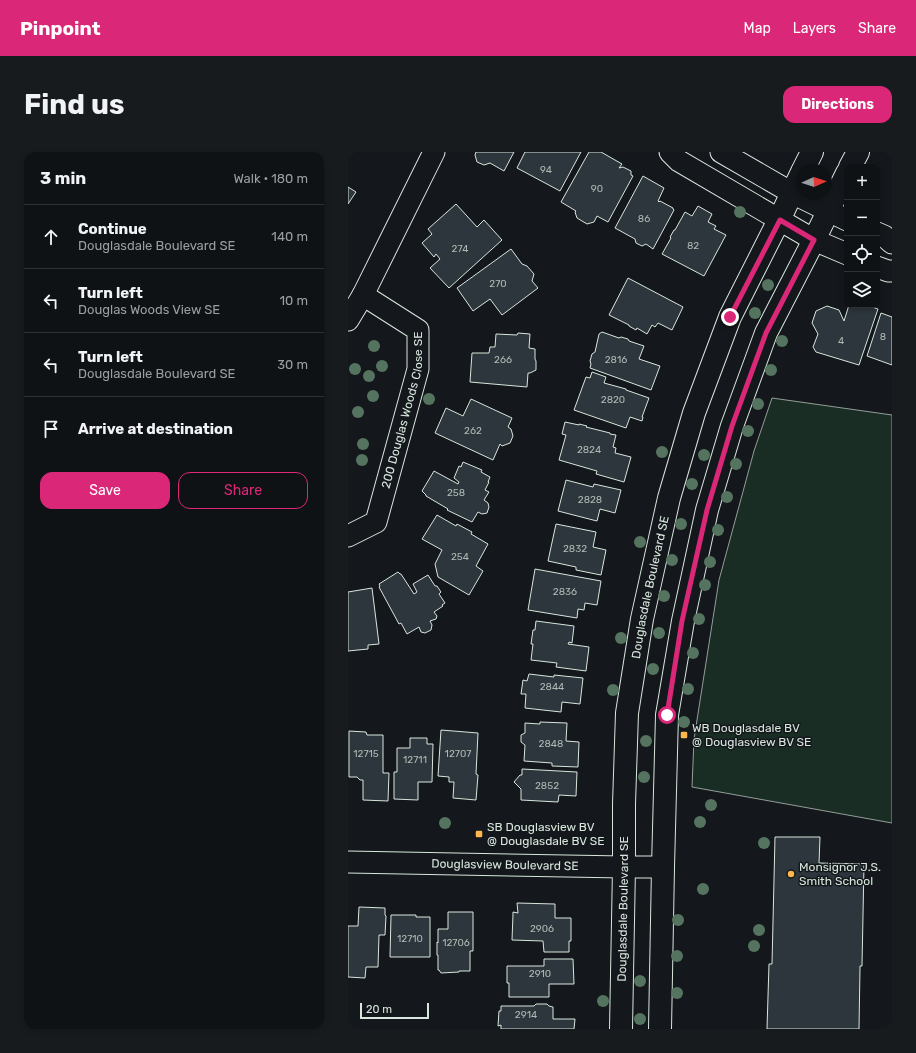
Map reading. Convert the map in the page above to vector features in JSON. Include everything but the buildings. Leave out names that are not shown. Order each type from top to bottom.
[{"type":"street","points":[[348,320],[363,295],[434,152]]},
{"type":"street","points":[[670,152],[679,161],[814,240],[844,253]]},
{"type":"street","points":[[721,152],[792,193],[837,215]]},
{"type":"street","name":"Douglasdale Boulevard SE","points":[[806,164],[812,152]]},
{"type":"street","points":[[852,164],[858,152]]},
{"type":"street","name":"Douglasdale Boulevard SE","points":[[621,1029],[624,804],[627,713],[642,619],[669,498],[694,413],[730,317],[780,220],[796,184]]},
{"type":"street","points":[[660,1029],[662,867],[667,715],[682,621],[707,510],[732,426],[766,333],[814,240],[837,215],[844,186]]},
{"type":"street","points":[[880,234],[892,243]]},
{"type":"street","points":[[880,268],[892,271]]},
{"type":"street","name":"200 Douglas Woods Close SE","points":[[348,536],[376,522],[418,369],[418,330],[363,295]]},
{"type":"street","name":"Douglasview Boulevard SE","points":[[348,862],[662,867]]},
{"type":"green space","points":[[772,398],[892,415],[892,823],[692,787],[694,739],[719,580],[754,451]]},
{"type":"place","name":"WB Douglasdale BV @ Douglasview BV SE","points":[[684,735]]},
{"type":"place","name":"SB Douglasview BV @ Douglasdale BV SE","points":[[479,834]]},
{"type":"place","name":"Monsignor J.S. Smith School","points":[[791,874]]},
{"type":"route","points":[[667,715],[682,621],[707,510],[732,426],[766,333],[814,240],[780,220],[730,317]]}]
